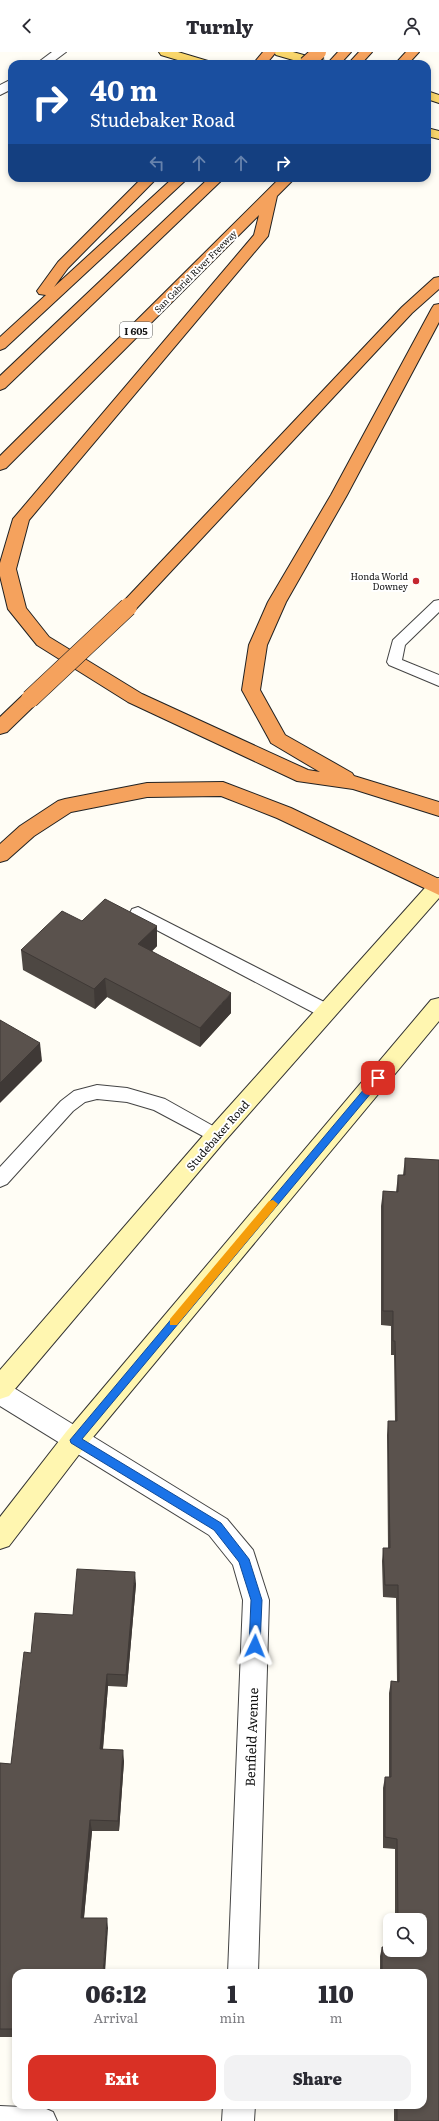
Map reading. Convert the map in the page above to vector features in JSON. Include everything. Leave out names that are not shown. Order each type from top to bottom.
[{"type":"highway","points":[[263,60],[270,52]]},
{"type":"highway","points":[[310,60],[319,52]]},
{"type":"highway","points":[[337,60],[345,52]]},
{"type":"highway","points":[[358,60],[366,52]]},
{"type":"highway","points":[[405,60],[413,52]]},
{"type":"highway","points":[[15,330],[63,265],[146,182]]},
{"type":"highway","points":[[0,344],[177,182]]},
{"type":"highway","points":[[0,385],[213,182]]},
{"type":"highway","name":"San Gabriel River Freeway","points":[[0,466],[283,182]]},
{"type":"highway","points":[[272,194],[261,236],[21,519],[8,569],[17,609],[43,641],[128,694],[304,776],[354,783],[439,809]]},
{"type":"highway","points":[[0,728],[128,607],[407,310],[439,281]]},
{"type":"highway","points":[[354,783],[278,739],[251,690],[258,644],[277,602],[339,495],[439,308]]},
{"type":"highway","points":[[0,855],[27,831],[65,806],[147,790],[223,789],[284,813],[438,887]]},
{"type":"main road","points":[[164,52],[191,60]]},
{"type":"main road","points":[[280,52],[307,60]]},
{"type":"main road","name":"Studebaker Road","points":[[0,1388],[216,1136],[438,887]]},
{"type":"main road","points":[[0,1537],[75,1440],[439,1006]]},
{"type":"street","points":[[48,60],[60,52]]},
{"type":"street","name":"Benfield Avenue","points":[[0,1393],[218,1527],[244,1559],[256,1600],[243,1969]]},
{"type":"street","points":[[238,2121],[239,2109]]},
{"type":"lane","points":[[439,604],[398,642],[394,662],[439,680]]},
{"type":"lane","points":[[138,913],[326,1011]]},
{"type":"lane","points":[[0,1179],[67,1106],[80,1096],[97,1092],[127,1095],[159,1104],[216,1136]]},
{"type":"lane","points":[[0,2119],[44,2121]]},
{"type":"building","points":[[105,899],[157,926],[138,944],[231,993],[200,1028],[105,978],[94,989],[21,950],[62,911],[82,921]]},
{"type":"building","points":[[0,1020],[40,1043],[0,1083]]},
{"type":"building","points":[[405,1158],[439,1160],[439,2121],[397,2121],[397,2109],[427,2109],[427,1969],[382,1969],[382,1947],[383,1957],[427,1957],[427,1913],[398,1913],[397,1839],[385,1837],[385,1777],[391,1777],[391,1681],[399,1682],[398,1585],[385,1585],[383,1548],[390,1548],[388,1421],[397,1421],[393,1311],[383,1311],[383,1191],[398,1192],[398,1175],[405,1175]]},
{"type":"building","points":[[77,1569],[135,1572],[126,1675],[107,1674],[100,1749],[123,1750],[118,1821],[90,1820],[81,1918],[107,1918],[103,1969],[12,1969],[12,2029],[0,2029],[0,1763],[11,1764],[24,1652],[31,1653],[35,1613],[73,1615]]},
{"type":"slow traffic","points":[[174,1322],[273,1204]]},
{"type":"place","name":"Honda World Downey","points":[[416,581]]},
{"type":"route","points":[[255,1646],[256,1600],[244,1559],[218,1527],[75,1440],[378,1078]]}]
